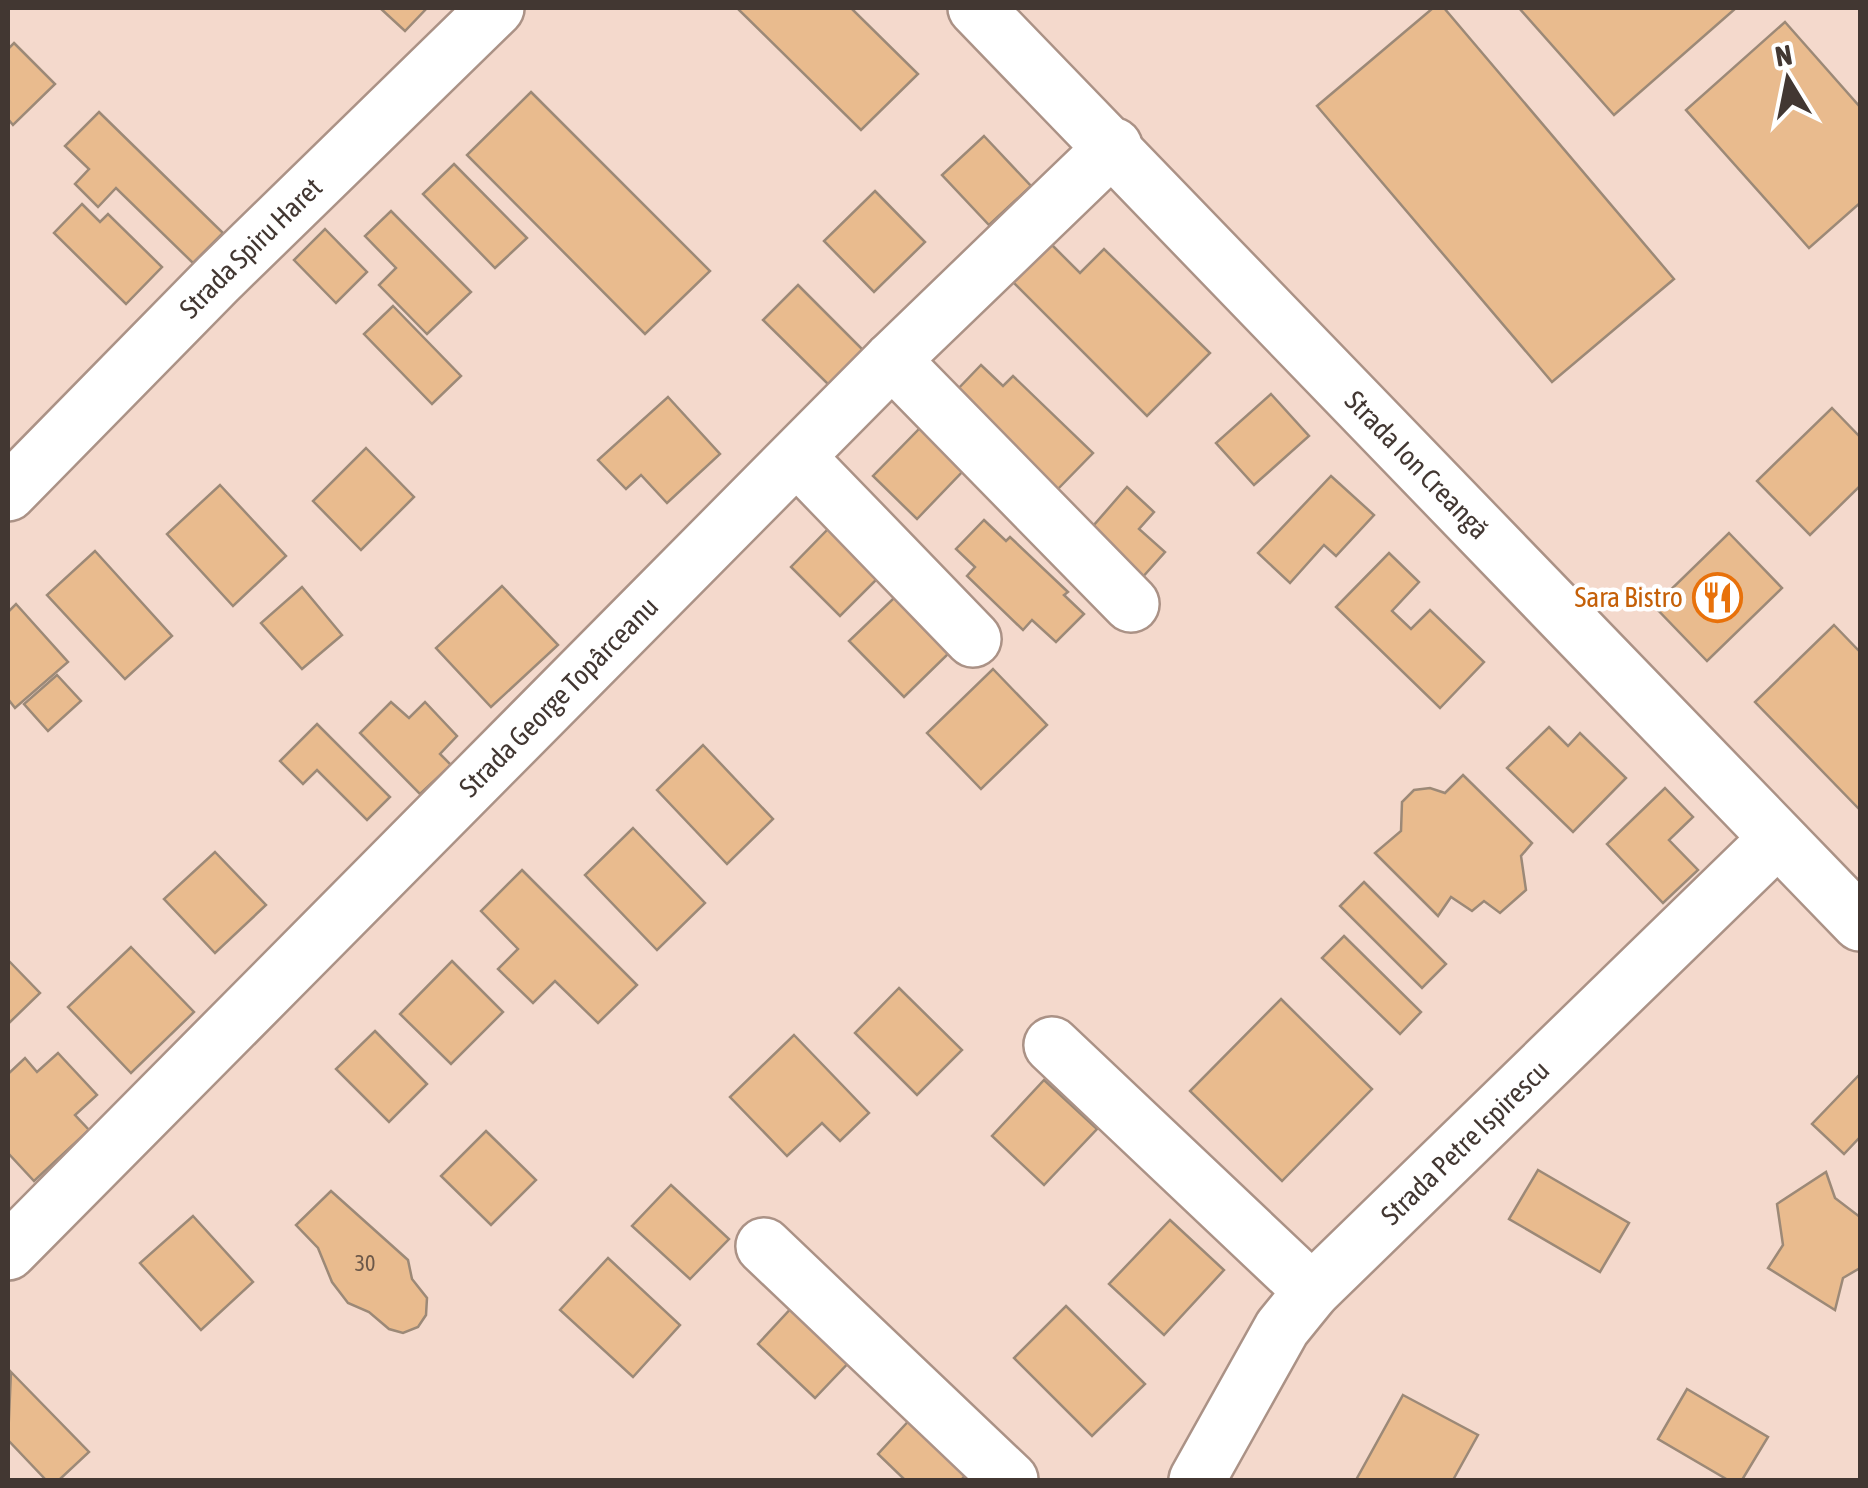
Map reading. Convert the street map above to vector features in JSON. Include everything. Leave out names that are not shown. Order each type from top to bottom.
[{"type":"street","name":"Strada Spiru Haret","points":[[8,494],[218,279],[496,8]]},
{"type":"street","name":"Strada Ion Creangă","points":[[976,8],[1114,146],[1860,922]]},
{"type":"street","name":"Strada George Topârceanu","points":[[8,1252],[892,360],[1114,146]]},
{"type":"street","points":[[892,360],[1131,604]]},
{"type":"street","points":[[797,457],[973,638]]},
{"type":"street","name":"Strada Petre Ispirescu","points":[[1198,1480],[1282,1328],[1312,1291],[1777,839]]},
{"type":"street","points":[[1052,1045],[1312,1291]]},
{"type":"street","points":[[764,1246],[1010,1480]]},
{"type":"building","points":[[380,8],[427,8],[405,31]]},
{"type":"building","points":[[737,8],[851,8],[918,74],[861,130]]},
{"type":"building","points":[[1433,8],[1444,8],[1674,279],[1552,382],[1317,106]]},
{"type":"building","points":[[1519,8],[1736,8],[1614,115]]},
{"type":"building","points":[[1785,22],[1860,107],[1860,203],[1809,248],[1686,110]]},
{"type":"building","points":[[14,43],[55,84],[13,125],[8,119],[8,49]]},
{"type":"building","points":[[531,92],[710,271],[645,334],[467,155]]},
{"type":"building","points":[[99,112],[223,233],[193,263],[116,188],[98,207],[75,184],[89,169],[65,146]]},
{"type":"building","points":[[984,136],[1031,186],[989,225],[942,175]]},
{"type":"building","points":[[454,164],[527,238],[495,268],[423,194]]},
{"type":"building","points":[[875,191],[925,242],[874,292],[824,241]]},
{"type":"building","points":[[82,204],[100,222],[108,214],[162,267],[126,304],[54,233]]},
{"type":"building","points":[[391,211],[471,292],[427,334],[379,285],[396,268],[365,236]]},
{"type":"building","points":[[325,229],[367,272],[336,303],[294,260]]},
{"type":"building","points":[[1049,242],[1080,273],[1104,249],[1210,353],[1147,416],[1011,280]]},
{"type":"building","points":[[798,285],[869,356],[835,391],[763,320]]},
{"type":"building","points":[[393,306],[461,376],[432,404],[364,334]]},
{"type":"building","points":[[981,365],[1003,386],[1013,376],[1093,453],[1053,494],[956,391]]},
{"type":"building","points":[[1271,394],[1309,436],[1254,485],[1216,443]]},
{"type":"building","points":[[668,397],[720,454],[667,503],[641,475],[626,489],[598,460]]},
{"type":"building","points":[[1832,408],[1860,437],[1860,486],[1810,535],[1757,481]]},
{"type":"building","points":[[920,428],[964,470],[917,519],[873,476]]},
{"type":"building","points":[[366,448],[414,497],[361,550],[313,501]]},
{"type":"building","points":[[1331,476],[1374,515],[1336,556],[1324,545],[1290,583],[1258,553]]},
{"type":"building","points":[[220,485],[286,556],[233,606],[167,534]]},
{"type":"building","points":[[1127,487],[1154,512],[1139,529],[1165,552],[1140,580],[1087,533]]},
{"type":"building","points":[[984,520],[1006,541],[1010,537],[1068,592],[1064,595],[1084,614],[1056,642],[1032,620],[1023,630],[967,576],[975,567],[956,549]]},
{"type":"building","points":[[830,527],[879,577],[840,616],[791,567]]},
{"type":"building","name":"Sara Bistro","points":[[1729,533],[1782,588],[1707,661],[1654,606]]},
{"type":"building","points":[[95,551],[172,636],[125,679],[47,595]]},
{"type":"building","points":[[1389,553],[1419,582],[1392,611],[1411,629],[1430,610],[1484,662],[1440,708],[1336,607]]},
{"type":"building","points":[[502,586],[558,645],[491,707],[436,648]]},
{"type":"building","points":[[302,587],[342,635],[302,669],[261,623]]},
{"type":"building","points":[[894,598],[948,654],[904,697],[849,641]]},
{"type":"building","points":[[16,604],[68,662],[15,708],[8,699],[8,612]]},
{"type":"building","points":[[1834,625],[1860,652],[1860,810],[1755,702]]},
{"type":"building","points":[[993,669],[1047,725],[981,789],[927,733]]},
{"type":"building","points":[[57,675],[81,701],[48,731],[24,704]]},
{"type":"building","points":[[391,702],[409,718],[425,702],[457,736],[440,754],[451,765],[420,794],[360,733]]},
{"type":"building","points":[[317,724],[390,797],[367,820],[317,770],[303,784],[280,761]]},
{"type":"building","points":[[1549,727],[1568,746],[1580,733],[1626,778],[1573,832],[1507,768]]},
{"type":"building","points":[[703,745],[773,819],[727,864],[657,790]]},
{"type":"building","points":[[1463,775],[1532,843],[1521,856],[1526,890],[1500,913],[1484,901],[1472,911],[1451,897],[1438,916],[1375,853],[1401,831],[1402,802],[1414,790],[1430,788],[1445,793]]},
{"type":"building","points":[[1665,788],[1693,817],[1669,840],[1698,870],[1663,903],[1607,844]]},
{"type":"building","points":[[633,828],[705,903],[657,950],[585,875]]},
{"type":"building","points":[[215,852],[266,905],[215,953],[164,899]]},
{"type":"building","points":[[522,870],[637,985],[598,1023],[555,981],[533,1003],[498,969],[518,949],[481,911]]},
{"type":"building","points":[[1364,882],[1446,964],[1422,988],[1340,906]]},
{"type":"building","points":[[1344,936],[1421,1012],[1400,1034],[1322,958]]},
{"type":"building","points":[[131,947],[194,1012],[131,1073],[68,1007]]},
{"type":"building","points":[[8,960],[40,993],[8,1024]]},
{"type":"building","points":[[452,961],[503,1012],[451,1064],[400,1014]]},
{"type":"building","points":[[899,988],[962,1050],[917,1095],[855,1033]]},
{"type":"building","points":[[1281,999],[1372,1089],[1282,1181],[1190,1091]]},
{"type":"building","points":[[375,1031],[427,1084],[389,1122],[336,1069]]},
{"type":"building","points":[[794,1035],[869,1113],[840,1141],[822,1123],[787,1156],[730,1097]]},
{"type":"building","points":[[58,1053],[97,1095],[75,1115],[89,1130],[34,1181],[8,1153],[8,1074],[25,1058],[37,1072]]},
{"type":"building","points":[[1860,1074],[1860,1137],[1844,1154],[1812,1124]]},
{"type":"building","points":[[1044,1080],[1097,1129],[1044,1185],[992,1136]]},
{"type":"building","points":[[486,1131],[536,1180],[491,1225],[441,1176]]},
{"type":"building","points":[[1538,1170],[1629,1223],[1600,1272],[1509,1219]]},
{"type":"building","points":[[1826,1172],[1835,1198],[1860,1217],[1860,1268],[1843,1278],[1835,1310],[1768,1268],[1783,1245],[1777,1204]]},
{"type":"building","points":[[671,1185],[729,1239],[690,1279],[632,1226]]},
{"type":"building","points":[[331,1191],[408,1260],[412,1279],[427,1298],[426,1315],[418,1327],[403,1333],[389,1329],[369,1312],[348,1303],[332,1282],[318,1248],[296,1225]]},
{"type":"building","points":[[193,1216],[253,1282],[201,1330],[140,1263]]},
{"type":"building","points":[[1170,1220],[1224,1270],[1164,1335],[1109,1284]]},
{"type":"building","points":[[608,1258],[680,1325],[633,1377],[560,1310]]},
{"type":"building","points":[[796,1303],[854,1357],[815,1398],[758,1344]]},
{"type":"building","points":[[1066,1306],[1145,1384],[1092,1436],[1014,1358]]},
{"type":"building","points":[[11,1372],[89,1452],[59,1480],[46,1480],[8,1440]]},
{"type":"building","points":[[1687,1389],[1768,1437],[1742,1480],[1728,1480],[1658,1439]]},
{"type":"building","points":[[1403,1395],[1478,1435],[1453,1480],[1356,1480]]},
{"type":"building","points":[[916,1413],[973,1467],[961,1480],[905,1480],[878,1454]]},
{"type":"place","name":"Sara Bistro","points":[[1718,597]]}]
